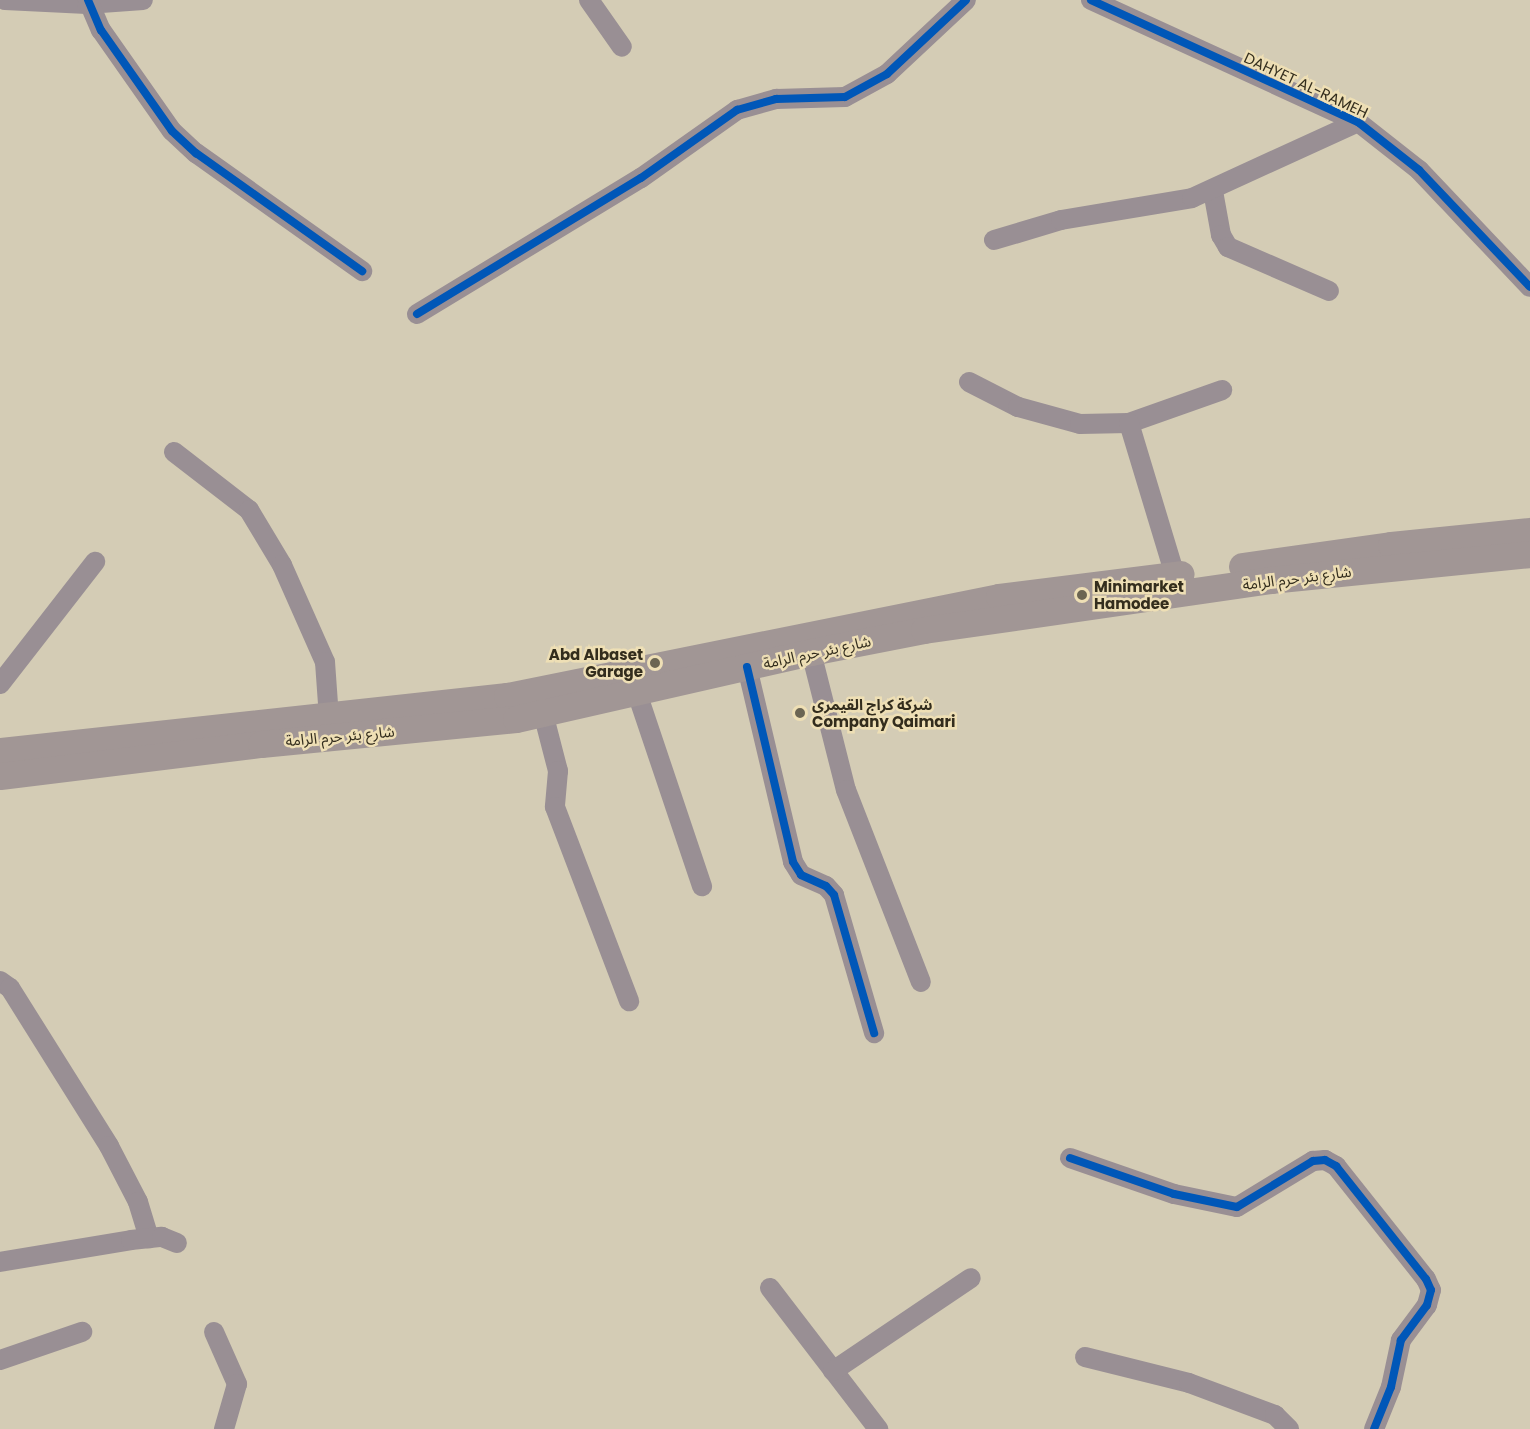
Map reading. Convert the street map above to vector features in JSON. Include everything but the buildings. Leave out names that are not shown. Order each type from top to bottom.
[{"type":"main road","name":"شارع بئر حرم الرامة","points":[[0,751],[329,718],[507,696],[999,597],[1391,544],[1530,531]]},
{"type":"main road","name":"شارع بئر حرم الرامة","points":[[0,776],[543,713],[810,652],[924,630],[1258,582],[1530,554]]},
{"type":"street","points":[[5,0],[87,2],[143,0]]},
{"type":"street","points":[[589,0],[622,47]]},
{"type":"street","points":[[417,314],[641,178],[737,110],[776,99],[845,97],[887,75],[930,30],[966,0]]},
{"type":"street","name":"DAHYET AL-RAMEH","points":[[1091,0],[1358,122],[1419,171],[1530,287]]},
{"type":"street","points":[[87,2],[172,130],[196,153],[362,271]]},
{"type":"street","points":[[994,240],[1061,220],[1192,198],[1213,191],[1358,122]]},
{"type":"street","points":[[1213,191],[1221,235],[1228,247],[1329,291]]},
{"type":"street","points":[[969,381],[1018,407],[1080,424],[1129,423],[1222,390]]},
{"type":"street","points":[[1129,423],[1175,575]]},
{"type":"street","points":[[174,452],[249,510],[277,556],[325,662],[329,718]]},
{"type":"street","points":[[0,684],[95,562]]},
{"type":"street","points":[[810,652],[846,790],[921,982]]},
{"type":"street","points":[[747,667],[793,862],[801,875],[826,886],[834,895],[874,1033]]},
{"type":"street","points":[[637,693],[702,886]]},
{"type":"street","points":[[543,713],[558,771],[555,807],[629,1001]]},
{"type":"street","points":[[0,981],[10,988],[109,1146],[138,1202],[149,1238]]},
{"type":"street","points":[[1070,1158],[1174,1194],[1237,1207],[1313,1161],[1336,1166],[1426,1279],[1431,1290],[1427,1305],[1401,1340],[1391,1386],[1374,1429]]},
{"type":"street","points":[[0,1262],[149,1238],[177,1243]]},
{"type":"street","points":[[833,1371],[971,1278]]},
{"type":"street","points":[[770,1288],[878,1429]]},
{"type":"street","points":[[0,1360],[82,1332]]},
{"type":"street","points":[[214,1332],[237,1384],[224,1429]]},
{"type":"street","points":[[1084,1357],[1189,1383],[1261,1413],[1275,1415],[1288,1429]]},
{"type":"cycle path","points":[[88,0],[101,30],[172,131],[196,153],[362,271]]},
{"type":"cycle path","points":[[417,314],[641,178],[737,110],[776,99],[845,97],[887,74],[966,0]]},
{"type":"cycle path","points":[[1091,0],[1358,122],[1419,170],[1530,287]]},
{"type":"cycle path","points":[[747,667],[793,862],[801,875],[826,886],[834,895],[874,1033]]},
{"type":"cycle path","points":[[1070,1158],[1174,1194],[1237,1207],[1313,1161],[1325,1160],[1336,1166],[1426,1279],[1431,1290],[1427,1305],[1401,1340],[1391,1387],[1374,1429]]},
{"type":"place","name":"Minimarket Hamodee","points":[[1082,595]]},
{"type":"place","name":"Abd Albaset Garage","points":[[655,663]]},
{"type":"place","name":"شركة كراج القيمري Company Qaimari","points":[[800,713]]}]
